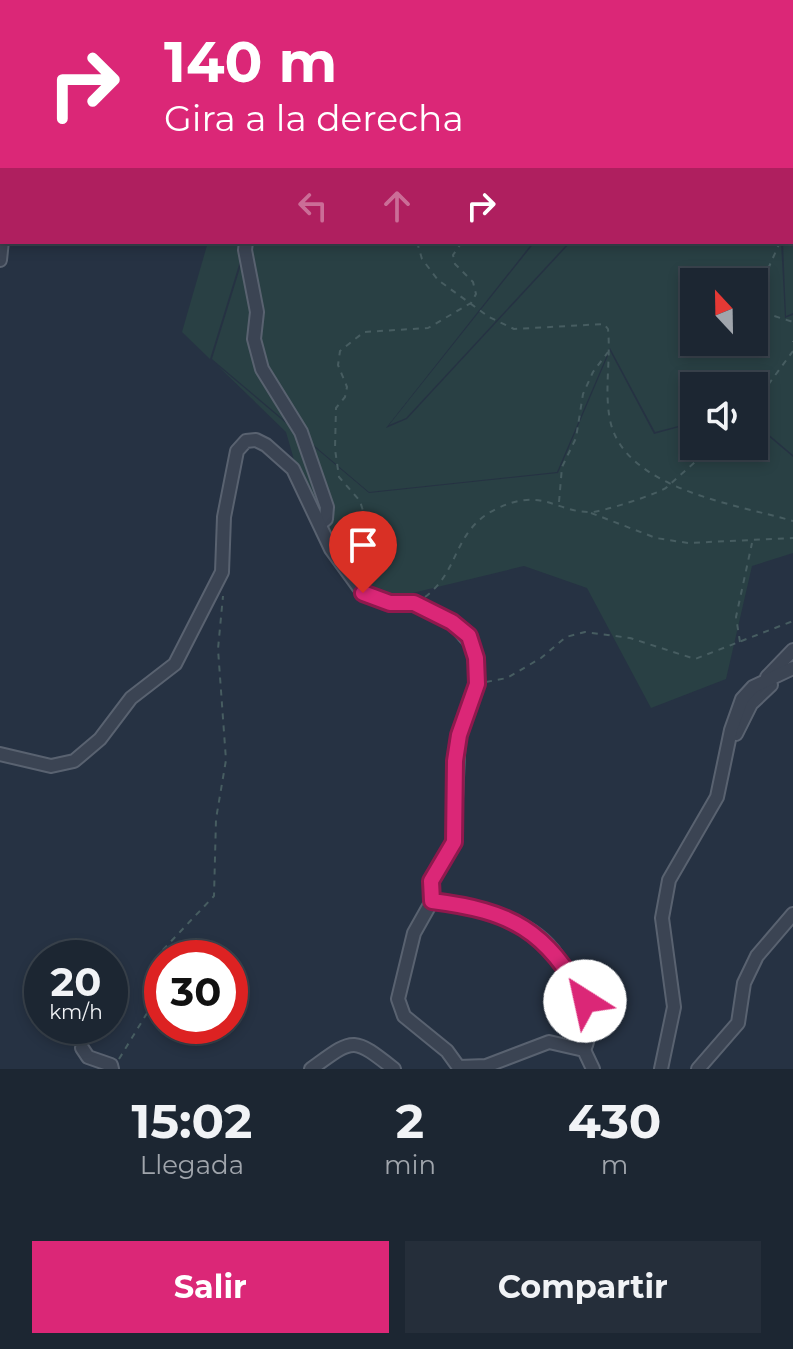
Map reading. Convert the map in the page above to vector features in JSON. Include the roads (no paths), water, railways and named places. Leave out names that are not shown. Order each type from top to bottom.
[{"type":"street","points":[[246,244],[257,312],[254,339],[262,369],[305,443],[327,507],[326,519],[320,524]]},
{"type":"street","points":[[0,754],[51,766],[74,761],[100,739],[131,698],[175,664],[222,572],[224,517],[237,451],[246,441],[256,440],[284,458],[344,571],[363,593],[374,599],[401,605],[414,603],[452,622],[469,636],[476,658],[477,684],[459,735],[454,842],[431,881],[432,901],[414,933],[399,1005],[404,1016],[447,1051],[459,1068],[486,1066],[549,1042],[584,1050]]},
{"type":"street","points":[[661,1069],[674,1007],[663,930],[663,898],[678,858],[713,807],[734,717],[793,649]]},
{"type":"street","points":[[727,755],[762,682],[793,671]]},
{"type":"street","points":[[432,901],[487,912],[524,927],[546,942],[585,1001],[589,1024],[584,1050],[593,1069]]},
{"type":"street","points":[[698,1069],[738,1023],[744,983],[757,956],[793,914]]},
{"type":"street","points":[[311,1069],[346,1044],[354,1043],[363,1045],[394,1069]]},
{"type":"street","points":[[82,1048],[88,1057],[112,1067]]}]
